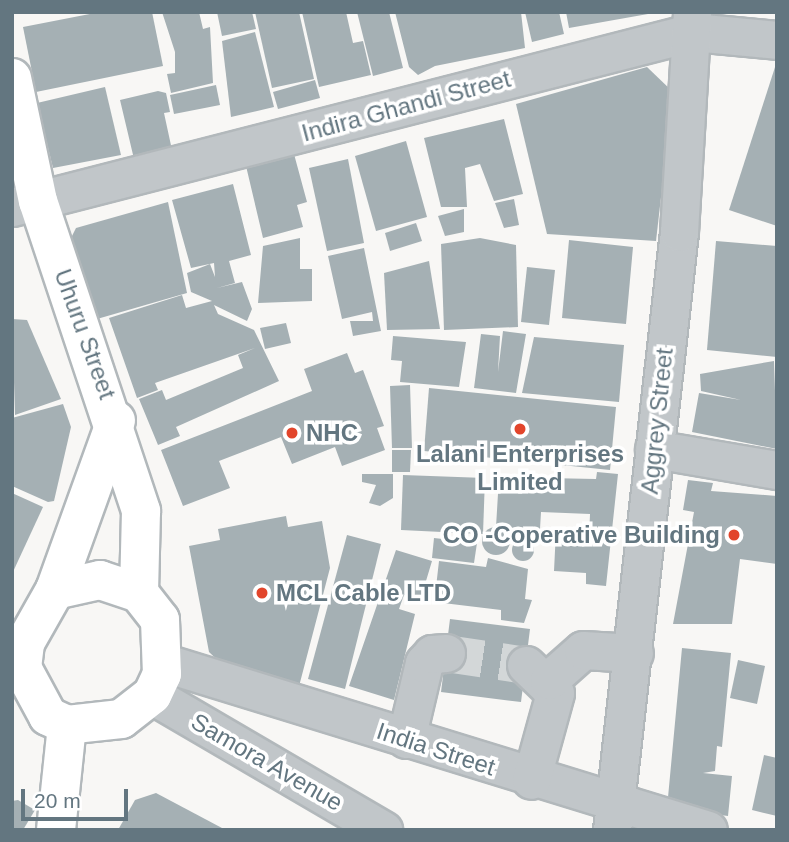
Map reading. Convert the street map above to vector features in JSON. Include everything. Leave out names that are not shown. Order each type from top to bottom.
[{"type":"main road","name":"Uhuru Street","points":[[12,78],[25,204],[116,421],[141,511],[139,593]]},
{"type":"main road","points":[[55,590],[100,580],[139,593],[160,620],[158,679],[121,719],[66,725],[48,716],[17,666],[23,621],[55,590],[116,421]]},
{"type":"main road","points":[[56,830],[66,725]]},
{"type":"street","name":"Indira Ghandi Street","points":[[25,204],[692,22],[777,40]]},
{"type":"street","name":"Aggrey Street","points":[[615,818],[654,449],[692,22]]},
{"type":"street","points":[[654,449],[777,470]]},
{"type":"street","points":[[531,779],[555,693],[537,673],[583,650],[634,653]]},
{"type":"street","points":[[406,739],[424,663],[432,654],[446,653]]},
{"type":"street","name":"India Street","points":[[158,679],[406,739],[531,779],[615,818],[708,830]]},
{"type":"street","name":"Samora Avenue","points":[[158,679],[383,830]]},
{"type":"building","points":[[100,12],[152,12],[163,66],[36,92],[23,27]]},
{"type":"building","points":[[162,12],[199,12],[203,29],[210,27],[213,83],[171,93],[167,74],[175,73],[175,52]]},
{"type":"building","points":[[217,12],[252,12],[256,29],[222,36]]},
{"type":"building","points":[[255,12],[299,12],[314,79],[272,88]]},
{"type":"building","points":[[302,12],[346,12],[353,43],[363,41],[371,75],[319,87]]},
{"type":"building","points":[[357,12],[389,12],[403,68],[373,76]]},
{"type":"building","points":[[395,12],[521,12],[525,48],[435,66],[418,75],[409,67]]},
{"type":"building","points":[[525,12],[559,12],[564,34],[532,42]]},
{"type":"building","points":[[566,12],[648,12],[648,14],[569,28]]},
{"type":"building","points":[[255,32],[274,107],[231,117],[222,41]]},
{"type":"building","points":[[777,64],[777,226],[729,210]]},
{"type":"building","points":[[647,67],[673,92],[656,241],[547,234],[516,104]]},
{"type":"building","points":[[315,80],[320,98],[278,109],[273,92]]},
{"type":"building","points":[[216,85],[220,105],[174,114],[170,95]]},
{"type":"building","points":[[105,87],[121,155],[53,168],[37,103]]},
{"type":"building","points":[[158,91],[166,93],[170,112],[164,113],[172,150],[134,159],[120,100]]},
{"type":"building","points":[[504,119],[523,194],[494,201],[480,164],[465,168],[467,207],[441,207],[424,138]]},
{"type":"building","points":[[406,141],[427,217],[376,231],[355,156]]},
{"type":"building","points":[[294,154],[307,202],[297,205],[303,227],[263,238],[246,166]]},
{"type":"building","points":[[348,159],[364,243],[327,251],[309,168]]},
{"type":"building","points":[[233,184],[251,255],[229,261],[235,283],[217,288],[242,282],[252,309],[247,321],[214,305],[218,314],[254,330],[279,381],[176,427],[180,436],[158,445],[139,399],[162,390],[166,400],[243,368],[238,355],[255,348],[155,383],[158,390],[137,398],[109,318],[182,295],[186,308],[212,301],[191,292],[187,273],[210,264],[215,277],[214,263],[191,268],[172,200]]},
{"type":"building","points":[[514,199],[519,225],[504,228],[495,203]]},
{"type":"building","points":[[168,202],[187,293],[97,319],[71,238],[76,228]]},
{"type":"building","points":[[464,209],[464,232],[445,236],[438,216]]},
{"type":"building","points":[[416,223],[422,241],[390,251],[385,233]]},
{"type":"building","points":[[300,238],[300,269],[312,269],[312,301],[258,303],[263,246]]},
{"type":"building","points":[[480,238],[516,245],[518,327],[444,330],[441,244]]},
{"type":"building","points":[[569,240],[633,247],[626,324],[562,318]]},
{"type":"building","points":[[716,241],[777,246],[777,357],[707,350]]},
{"type":"building","points":[[364,248],[381,331],[353,336],[350,321],[373,321],[372,312],[342,319],[328,256]]},
{"type":"building","points":[[429,261],[440,329],[387,330],[384,273]]},
{"type":"building","points":[[527,267],[555,270],[549,325],[521,322]]},
{"type":"building","points":[[12,319],[27,320],[61,399],[15,415]]},
{"type":"building","points":[[286,323],[291,343],[265,349],[260,328]]},
{"type":"building","points":[[503,331],[526,334],[516,393],[474,388],[481,334],[500,336],[498,372]]},
{"type":"building","points":[[393,336],[466,342],[459,387],[400,382],[402,361],[391,360]]},
{"type":"building","points":[[534,337],[624,345],[619,402],[522,393]]},
{"type":"building","name":"NHC","points":[[347,353],[355,373],[363,370],[384,426],[377,428],[385,450],[342,466],[335,447],[292,464],[281,437],[219,461],[230,488],[183,506],[161,450],[312,391],[304,369]]},
{"type":"building","points":[[774,361],[777,449],[692,432],[699,393],[741,400],[701,391],[700,374]]},
{"type":"building","points":[[410,385],[412,448],[392,448],[390,386]]},
{"type":"building","name":"Lalani Enterprises Limited","points":[[429,388],[616,407],[610,470],[424,451]]},
{"type":"building","points":[[63,404],[71,427],[54,501],[48,502],[12,486],[12,418]]},
{"type":"building","points":[[392,450],[411,450],[410,472],[392,472]]},
{"type":"building","points":[[597,472],[618,474],[606,586],[586,584],[586,573],[554,571],[556,530],[589,539],[590,514],[541,512],[540,529],[496,527],[499,477],[596,479]]},
{"type":"building","points":[[362,474],[393,474],[393,498],[380,506],[369,503],[376,485],[362,482]]},
{"type":"building","points":[[403,475],[485,478],[483,534],[401,530]]},
{"type":"building","name":"CO -Coperative Building","points":[[688,480],[713,483],[711,491],[777,496],[777,564],[740,559],[732,624],[673,624],[694,512],[683,510]]},
{"type":"building","points":[[12,493],[43,507],[12,574]]},
{"type":"building","name":"MCL Cable LTD","points":[[286,516],[288,527],[322,521],[330,568],[297,694],[226,668],[209,652],[189,546],[220,540],[218,529]]},
{"type":"building","points":[[496,527],[506,531],[510,541],[506,551],[496,555],[486,551],[482,541],[486,531]]},
{"type":"building","points":[[347,535],[381,544],[345,689],[308,679]]},
{"type":"building","points":[[434,538],[477,543],[474,563],[432,558]]},
{"type":"building","points":[[523,539],[531,542],[534,550],[531,558],[523,561],[515,558],[512,550],[515,542]]},
{"type":"building","points":[[396,550],[432,561],[420,601],[404,595],[399,609],[415,614],[394,700],[349,686]]},
{"type":"building","points":[[488,558],[528,569],[525,599],[532,600],[524,623],[501,620],[501,610],[443,603],[443,597],[435,596],[439,561],[486,567]]},
{"type":"building","points":[[450,619],[530,629],[521,702],[441,692]]},
{"type":"building","points":[[682,648],[731,653],[722,747],[717,746],[715,771],[703,773],[732,776],[728,816],[667,808]]},
{"type":"building","points":[[738,660],[765,666],[757,704],[730,698]]},
{"type":"building","points":[[764,755],[777,758],[777,816],[752,810]]},
{"type":"building","points":[[156,793],[222,828],[118,830],[135,800]]},
{"type":"building","points":[[18,800],[35,810],[23,830],[12,830],[12,801]]},
{"type":"tunnel","points":[[446,653],[526,665]]},
{"type":"place","name":"Lalani Enterprises Limited","points":[[520,429]]},
{"type":"place","name":"NHC","points":[[292,433]]},
{"type":"place","name":"CO -Coperative Building","points":[[734,535]]},
{"type":"place","name":"MCL Cable LTD","points":[[262,593]]}]
